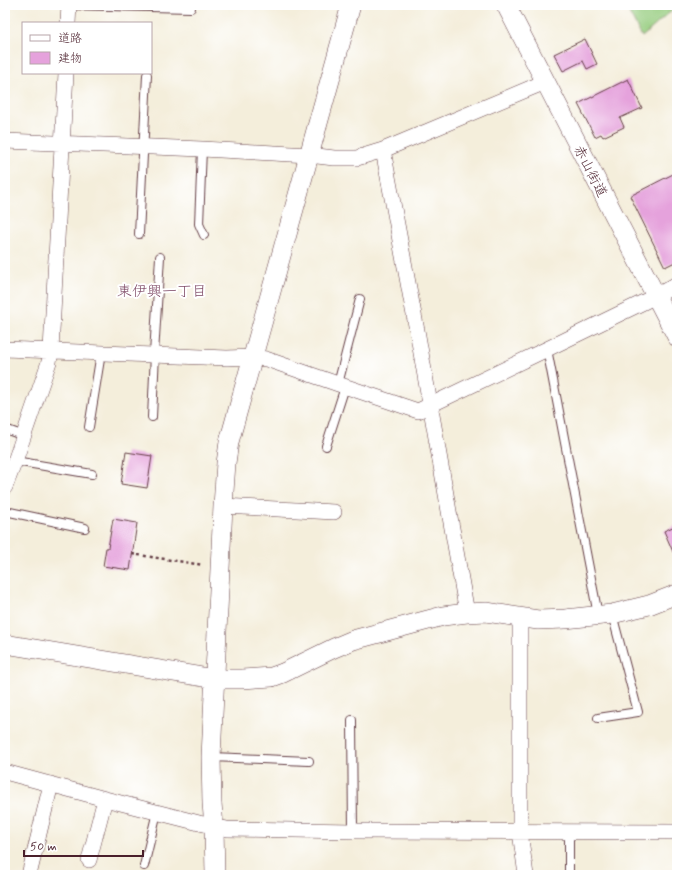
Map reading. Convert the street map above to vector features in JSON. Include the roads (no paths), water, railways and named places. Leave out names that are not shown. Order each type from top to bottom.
[{"type":"street","points":[[68,22],[69,5]]},
{"type":"street","points":[[215,875],[211,757],[223,506],[228,442],[350,5]]},
{"type":"street","name":"赤山街道","points":[[506,5],[677,337]]},
{"type":"street","points":[[5,488],[49,362],[51,350],[66,74]]},
{"type":"street","points":[[5,141],[143,146],[309,155],[334,158],[357,158],[383,150],[545,82]]},
{"type":"street","points":[[383,150],[467,613]]},
{"type":"street","points":[[5,349],[227,358],[252,357],[266,359],[418,411],[547,350],[677,284]]},
{"type":"street","points":[[223,506],[324,516]]},
{"type":"street","points":[[5,644],[215,679],[272,677],[353,640],[444,616],[486,612],[538,620],[565,619],[605,614],[649,605],[677,594]]},
{"type":"street","points":[[520,617],[520,832],[526,875]]},
{"type":"street","points":[[5,772],[214,827],[233,829],[677,832]]},
{"type":"street","points":[[29,875],[52,784]]},
{"type":"street","points":[[89,860],[105,799]]},
{"type":"lane","points":[[69,5],[191,8]]},
{"type":"lane","points":[[139,234],[147,75]]},
{"type":"lane","points":[[202,149],[199,224],[204,235]]},
{"type":"lane","points":[[152,417],[160,257]]},
{"type":"lane","points":[[326,446],[342,385],[360,299]]},
{"type":"lane","points":[[547,350],[605,614],[638,712],[598,718]]},
{"type":"lane","points":[[89,427],[101,353]]},
{"type":"lane","points":[[5,429],[24,436]]},
{"type":"lane","points":[[15,461],[92,474]]},
{"type":"lane","points":[[5,511],[84,528]]},
{"type":"lane","points":[[352,720],[353,831]]},
{"type":"lane","points":[[211,757],[309,761]]},
{"type":"lane","points":[[144,866],[157,812]]},
{"type":"lane","points":[[569,832],[569,875]]},
{"type":"district","name":"東伊興一丁目","points":[[162,291]]}]
